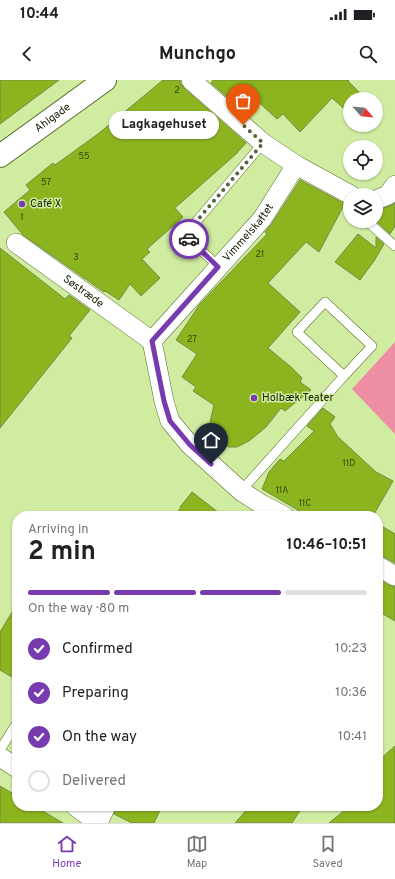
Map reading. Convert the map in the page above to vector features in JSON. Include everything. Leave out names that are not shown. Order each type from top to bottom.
[{"type":"street","name":"Ahlgade","points":[[0,156],[105,80]]},
{"type":"street","points":[[192,80],[263,143],[296,165],[343,190]]},
{"type":"street","name":"Vimmelskaftet","points":[[152,341],[262,219],[296,165]]},
{"type":"street","points":[[383,197],[388,195],[395,185]]},
{"type":"street","name":"Søstræde","points":[[16,243],[152,341]]},
{"type":"street","points":[[152,341],[164,401],[170,421],[190,445],[241,491],[258,510]]},
{"type":"street","points":[[383,569],[395,576]]},
{"type":"street","points":[[0,757],[12,765]]},
{"type":"street","points":[[82,811],[98,823],[104,811]]},
{"type":"lane","points":[[218,267],[185,235],[263,143]]},
{"type":"lane","points":[[375,228],[395,246]]},
{"type":"lane","points":[[241,491],[372,346],[325,302],[297,332],[344,376]]},
{"type":"lane","points":[[0,750],[12,731]]},
{"type":"shaded area","points":[[395,342],[395,434],[352,389]]},
{"type":"building","points":[[0,80],[59,80],[0,124]]},
{"type":"building","points":[[163,80],[180,80],[184,88],[246,143],[236,154],[175,208],[183,217],[147,249],[150,252],[142,259],[160,278],[141,296],[130,284],[119,300],[105,291],[104,292],[23,235],[4,212],[30,190],[26,185],[53,163],[55,165],[98,134]]},
{"type":"building","points":[[213,80],[349,80],[348,81],[359,92],[343,92],[343,108],[332,98],[300,132],[283,114],[277,119],[252,96],[240,108],[211,83]]},
{"type":"building","points":[[300,180],[343,203],[343,207],[319,252],[306,242],[268,283],[300,312],[268,348],[291,367],[302,378],[300,382],[311,390],[285,411],[281,408],[266,427],[249,441],[237,447],[229,447],[221,443],[211,432],[210,422],[214,405],[193,391],[196,387],[182,377],[197,354],[176,340],[200,304],[267,234],[265,232]]},
{"type":"building","points":[[395,203],[395,226],[390,234],[383,228],[383,208]]},
{"type":"building","points":[[358,234],[376,248],[376,237],[384,244],[360,280],[335,262]]},
{"type":"building","points":[[0,248],[65,299],[69,295],[90,310],[69,336],[72,338],[0,428]]},
{"type":"building","points":[[323,408],[335,417],[330,424],[338,437],[376,472],[393,481],[376,511],[299,511],[262,489],[269,472],[280,459],[284,461],[314,431],[307,426]]},
{"type":"building","points":[[192,492],[217,511],[178,511]]},
{"type":"building","points":[[383,527],[395,534],[395,563],[384,557]]},
{"type":"building","points":[[383,582],[395,587],[395,621],[383,614]]},
{"type":"building","points":[[12,612],[12,677],[0,670],[0,632]]},
{"type":"building","points":[[395,746],[395,823],[329,823],[344,811],[383,811],[383,757]]},
{"type":"building","points":[[0,786],[12,793],[12,811],[43,811],[63,823],[0,823]]},
{"type":"building","points":[[115,811],[160,811],[154,823],[132,823],[114,814]]},
{"type":"building","points":[[246,811],[300,811],[292,823],[235,823]]},
{"type":"way so far","points":[[189,239],[185,235],[263,143],[243,125]]},
{"type":"place","name":"Lagkagehuset","points":[[243,125]]},
{"type":"place","name":"Café X","points":[[22,204]]},
{"type":"place","name":"Holbæk Teater","points":[[254,398]]},
{"type":"route","points":[[189,239],[218,267],[152,341],[164,401],[170,421],[190,445],[211,464]]}]
